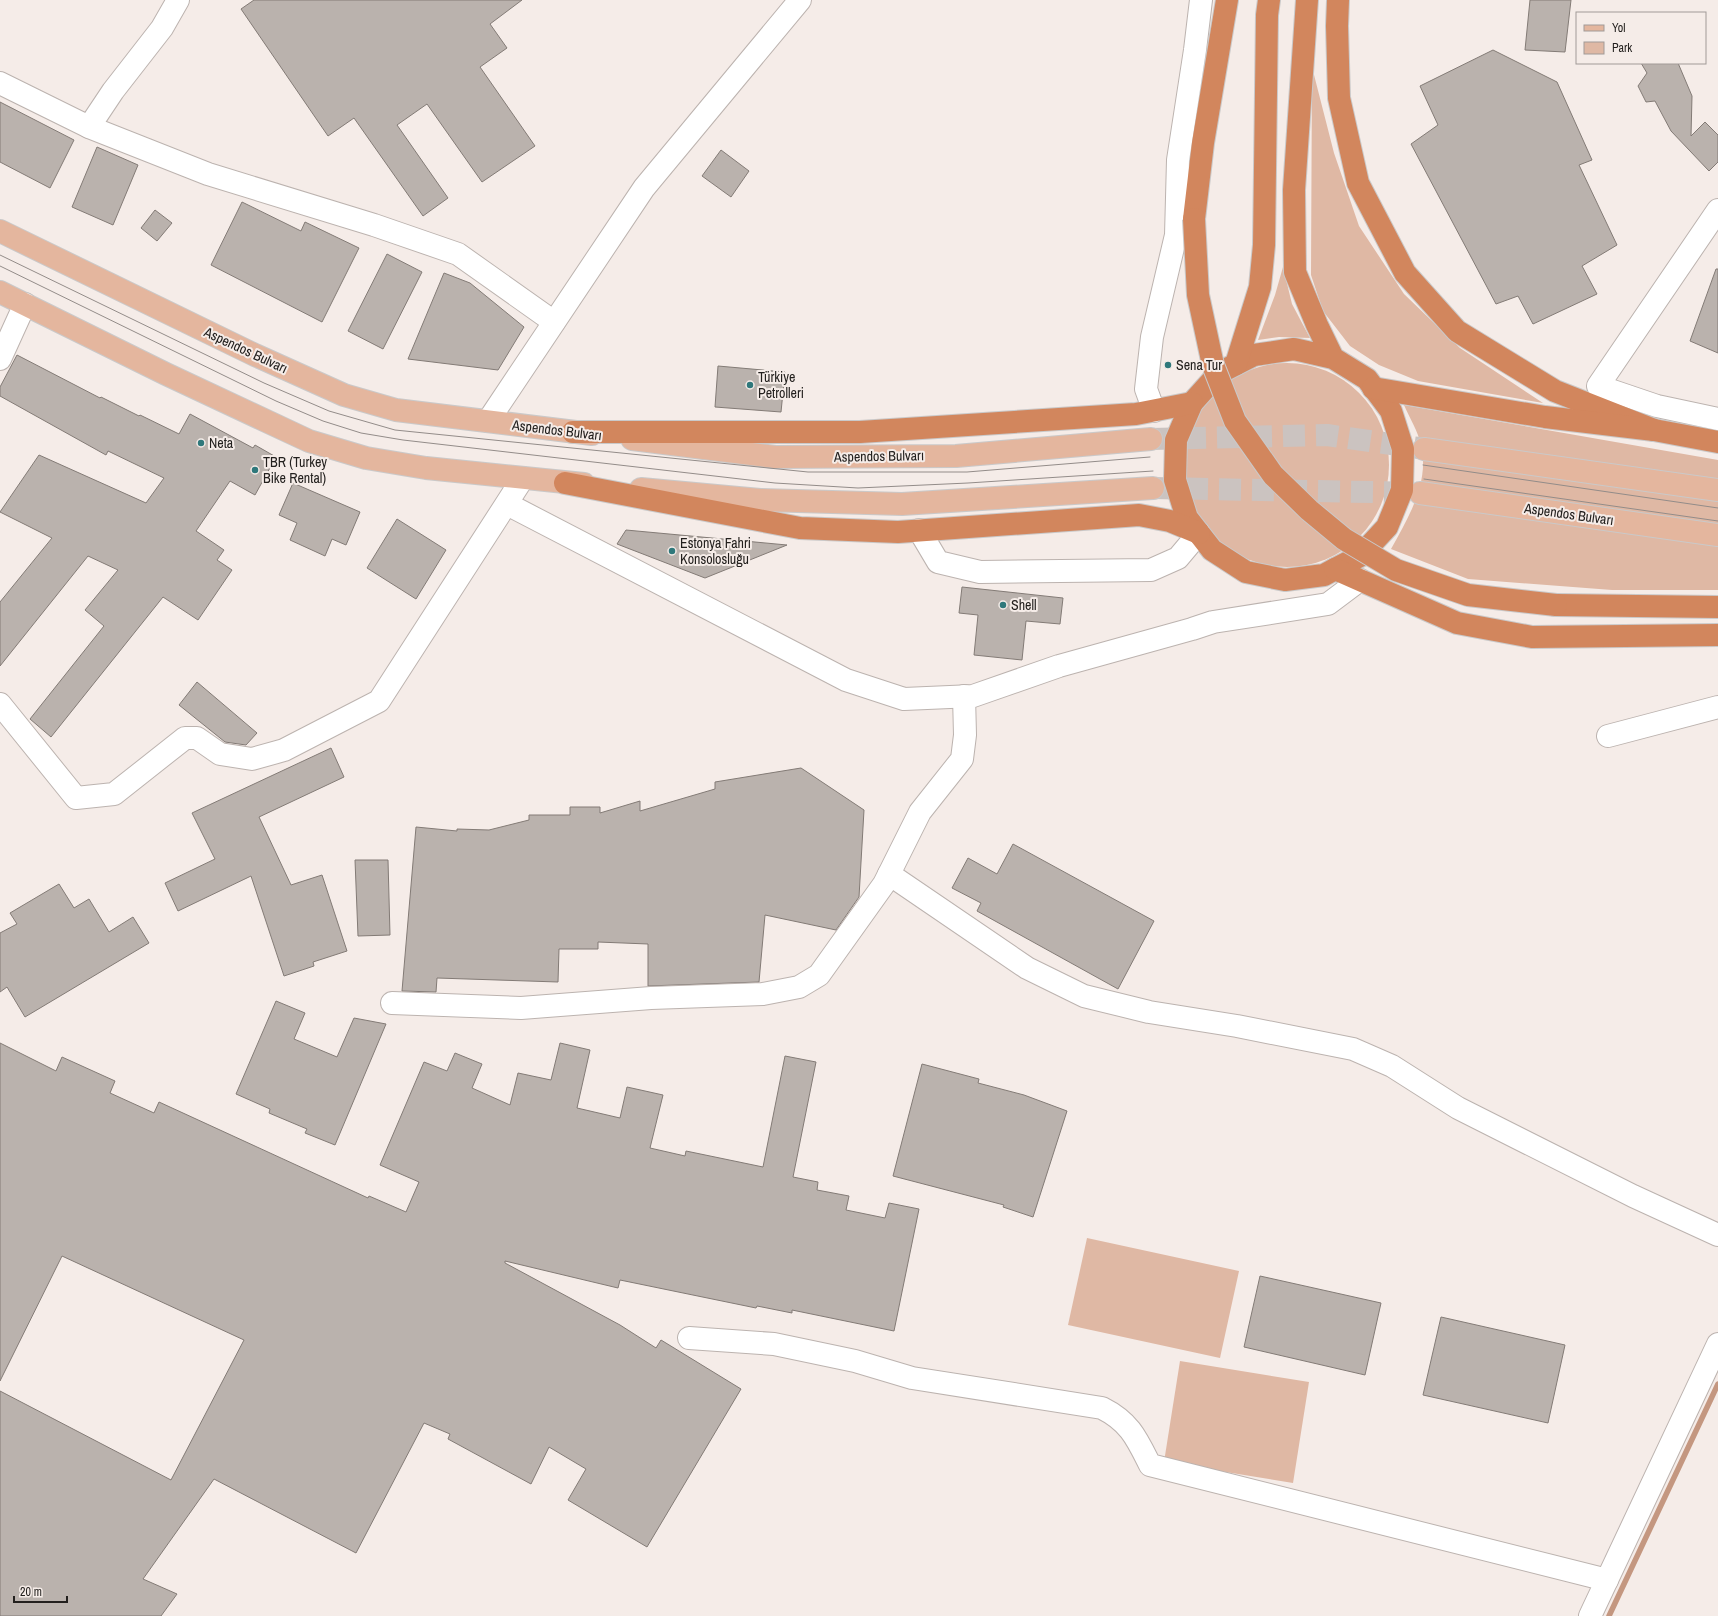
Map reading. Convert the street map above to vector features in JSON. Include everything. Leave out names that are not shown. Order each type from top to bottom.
[{"type":"highway","points":[[1227,0],[1203,143],[1194,219],[1198,295],[1213,365],[1235,420],[1273,475],[1309,510],[1344,539],[1396,570],[1468,595],[1556,605],[1718,607]]},
{"type":"highway","points":[[1236,364],[1260,288],[1264,245],[1267,22],[1269,0]]},
{"type":"highway","points":[[1307,0],[1294,190],[1295,272],[1317,325],[1333,358]]},
{"type":"highway","points":[[1338,0],[1336,26],[1339,98],[1358,184],[1405,273],[1457,331],[1556,391],[1654,430]]},
{"type":"highway","points":[[1294,349],[1333,358],[1366,380],[1391,411],[1404,449],[1402,490],[1387,527],[1360,556],[1324,575],[1285,580],[1246,572],[1212,550],[1187,518],[1175,480],[1176,440],[1192,403],[1219,373],[1254,354],[1294,349]]},
{"type":"highway","points":[[1373,388],[1545,417],[1654,430],[1718,442]]},
{"type":"highway","points":[[573,432],[860,432],[1136,414],[1192,403]]},
{"type":"highway","points":[[565,482],[800,528],[898,532],[1139,514],[1170,521],[1198,533]]},
{"type":"highway","points":[[1336,569],[1457,623],[1532,638],[1718,635]]},
{"type":"main road","name":"Aspendos Bulvarı","points":[[0,231],[255,355],[344,395],[396,410],[775,457],[956,456],[1151,439]]},
{"type":"main road","points":[[0,292],[166,374],[309,441],[366,458],[426,468],[760,500],[902,504],[1153,488]]},
{"type":"main road","points":[[1424,449],[1718,490]]},
{"type":"main road","name":"Aspendos Bulvarı","points":[[1420,493],[1718,535]]},
{"type":"street","points":[[89,127],[112,91],[162,28],[178,0]]},
{"type":"street","points":[[488,421],[644,188],[800,0]]},
{"type":"street","points":[[1154,411],[1146,389],[1152,337],[1176,235],[1178,160],[1201,0]]},
{"type":"street","points":[[0,83],[89,127],[208,174],[374,225],[458,254],[554,322]]},
{"type":"street","points":[[1718,210],[1598,386],[1657,406],[1718,419]]},
{"type":"street","points":[[0,358],[25,304]]},
{"type":"street","points":[[0,704],[76,798],[114,794],[185,738],[197,738],[220,754],[252,759],[284,750],[379,701],[523,478]]},
{"type":"street","points":[[507,504],[846,680],[904,699],[973,696],[1059,666],[1212,622],[1328,604],[1360,580]]},
{"type":"street","points":[[919,530],[938,562],[980,572],[1151,570],[1178,558],[1198,533]]},
{"type":"street","points":[[392,1003],[521,1008],[651,998],[763,994],[799,987],[819,975],[884,884],[920,812],[962,759],[965,735],[964,696]]},
{"type":"street","points":[[1608,736],[1718,707]]},
{"type":"street","points":[[889,874],[1027,968],[1084,996],[1149,1012],[1237,1026],[1353,1049],[1392,1066],[1458,1108],[1633,1196],[1718,1235]]},
{"type":"street","points":[[690,1338],[774,1344],[855,1361],[912,1378],[1102,1408],[1113,1413],[1130,1428],[1136,1436],[1150,1466],[1607,1580]]},
{"type":"street","points":[[1590,1616],[1718,1344]]},
{"type":"green space","points":[[1312,67],[1334,153],[1359,226],[1404,294],[1460,348],[1543,403],[1418,381],[1379,365],[1350,346],[1323,311],[1311,275]]},
{"type":"green space","points":[[1283,267],[1292,304],[1310,338],[1279,337],[1258,340],[1275,295]]},
{"type":"green space","points":[[1277,363],[1297,363],[1317,367],[1335,375],[1352,386],[1366,400],[1377,417],[1385,435],[1389,455],[1389,475],[1385,495],[1377,513],[1366,530],[1352,544],[1335,555],[1317,563],[1297,567],[1277,567],[1257,563],[1239,555],[1222,544],[1208,530],[1197,513],[1189,495],[1185,475],[1185,455],[1189,435],[1197,417],[1208,400],[1222,386],[1239,375],[1257,367]]},
{"type":"green space","points":[[1404,405],[1718,460],[1718,590],[1612,590],[1468,579],[1391,549],[1416,500],[1422,473],[1423,459],[1420,440]]},
{"type":"green space","points":[[1087,1238],[1239,1271],[1220,1358],[1068,1325]]},
{"type":"green space","points":[[1180,1361],[1309,1382],[1293,1483],[1164,1462]]},
{"type":"building","points":[[254,0],[522,0],[490,24],[507,48],[480,67],[535,146],[482,182],[427,104],[397,125],[448,198],[423,216],[354,118],[328,136],[241,9]]},
{"type":"building","points":[[1530,0],[1571,0],[1565,52],[1525,50]]},
{"type":"building","points":[[1493,50],[1557,82],[1592,160],[1579,165],[1617,245],[1582,266],[1597,294],[1533,324],[1518,296],[1496,304],[1411,144],[1438,125],[1420,86]]},
{"type":"building","points":[[1642,64],[1678,64],[1692,96],[1691,136],[1705,122],[1718,135],[1718,162],[1709,171],[1671,131],[1655,101],[1646,102],[1638,86],[1647,73]]},
{"type":"building","points":[[0,102],[74,140],[50,188],[0,162]]},
{"type":"building","points":[[97,147],[138,165],[113,225],[72,207]]},
{"type":"building","points":[[721,150],[749,171],[731,197],[702,176]]},
{"type":"building","points":[[242,202],[301,231],[305,222],[359,248],[322,322],[211,265]]},
{"type":"building","points":[[155,210],[172,223],[157,241],[141,228]]},
{"type":"building","points":[[387,254],[422,272],[383,349],[348,331]]},
{"type":"building","points":[[1716,269],[1718,269],[1718,353],[1690,341]]},
{"type":"building","points":[[444,273],[470,283],[524,327],[498,370],[408,359]]},
{"type":"building","points":[[17,355],[100,398],[101,397],[179,434],[190,414],[253,448],[255,445],[276,457],[255,495],[230,481],[196,531],[224,550],[217,560],[232,570],[198,620],[163,597],[51,737],[30,719],[104,626],[85,610],[118,570],[88,556],[0,666],[0,602],[52,538],[0,512],[39,455],[146,503],[164,478],[108,451],[106,455],[0,396],[0,387]]},
{"type":"building","points":[[718,366],[785,372],[781,412],[715,407]]},
{"type":"building","points":[[293,483],[360,512],[346,545],[332,539],[325,556],[290,540],[297,523],[279,515]]},
{"type":"building","points":[[397,519],[446,550],[416,599],[367,568]]},
{"type":"building","points":[[626,530],[787,545],[705,578],[617,544]]},
{"type":"building","points":[[962,587],[1063,598],[1060,624],[1026,621],[1022,660],[974,655],[978,615],[959,613]]},
{"type":"building","points":[[197,682],[257,733],[246,745],[225,742],[179,705]]},
{"type":"building","points":[[331,748],[344,777],[259,817],[291,885],[322,875],[347,951],[313,962],[314,966],[284,976],[251,876],[178,911],[165,883],[215,859],[192,813]]},
{"type":"building","points":[[801,768],[864,810],[859,897],[836,930],[765,915],[759,982],[648,986],[648,944],[598,942],[598,949],[559,949],[558,982],[437,978],[436,992],[402,991],[416,827],[457,831],[457,829],[489,830],[529,820],[529,815],[570,815],[570,807],[600,807],[600,813],[640,801],[640,811],[715,789],[715,782]]},
{"type":"building","points":[[1013,844],[1154,921],[1118,989],[977,911],[981,903],[952,888],[968,858],[997,874]]},
{"type":"building","points":[[355,860],[388,860],[390,935],[358,936]]},
{"type":"building","points":[[59,884],[74,908],[89,899],[109,932],[133,917],[149,943],[25,1017],[7,987],[0,992],[0,933],[17,924],[10,913]]},
{"type":"building","points":[[276,1001],[305,1013],[294,1039],[337,1057],[354,1018],[386,1024],[335,1145],[305,1133],[307,1129],[269,1113],[270,1109],[236,1094]]},
{"type":"building","points":[[0,1043],[56,1071],[62,1057],[115,1081],[110,1093],[154,1113],[159,1102],[368,1198],[369,1196],[406,1212],[419,1182],[380,1165],[424,1062],[447,1071],[455,1053],[482,1064],[472,1088],[510,1105],[518,1073],[551,1080],[560,1043],[590,1050],[577,1108],[620,1118],[627,1087],[663,1095],[650,1148],[685,1156],[686,1151],[763,1167],[785,1056],[816,1062],[793,1177],[818,1182],[817,1190],[849,1196],[846,1210],[885,1218],[889,1203],[919,1209],[894,1331],[792,1310],[792,1313],[757,1306],[756,1308],[620,1280],[618,1288],[505,1261],[505,1263],[620,1325],[656,1348],[661,1340],[741,1389],[647,1547],[568,1500],[586,1469],[549,1447],[531,1484],[448,1439],[450,1434],[424,1423],[356,1553],[214,1479],[143,1579],[177,1594],[161,1616],[0,1616],[0,1391],[171,1480],[244,1340],[62,1256],[0,1381]]},
{"type":"building","points":[[922,1064],[979,1079],[978,1083],[1024,1095],[1067,1111],[1033,1217],[1003,1207],[1004,1205],[893,1176]]},
{"type":"building","points":[[1260,1276],[1381,1303],[1365,1375],[1244,1347]]},
{"type":"building","points":[[1441,1317],[1565,1345],[1548,1423],[1423,1395]]},
{"type":"waterway","points":[[1609,1616],[1718,1384]]},
{"type":"tunnel","points":[[1151,439],[1327,435],[1419,448]]},
{"type":"tunnel","points":[[1153,488],[1420,493]]},
{"type":"tram line","points":[[0,255],[264,383],[329,411],[395,430],[808,472],[967,472],[1150,457]]},
{"type":"tram line","points":[[0,266],[276,401],[323,421],[361,433],[403,440],[775,483],[858,488],[968,483],[1153,471]]},
{"type":"tram line","points":[[1423,465],[1718,508]]},
{"type":"tram line","points":[[1424,479],[1718,521]]},
{"type":"place","name":"Sena Tur","points":[[1168,365]]},
{"type":"place","name":"Türkiye Petrolleri","points":[[750,385]]},
{"type":"place","name":"Neta","points":[[201,443]]},
{"type":"place","name":"TBR (Turkey Bike Rental)","points":[[255,470]]},
{"type":"place","name":"Estonya Fahri Konsolosluğu","points":[[672,551]]},
{"type":"place","name":"Shell","points":[[1003,605]]}]
